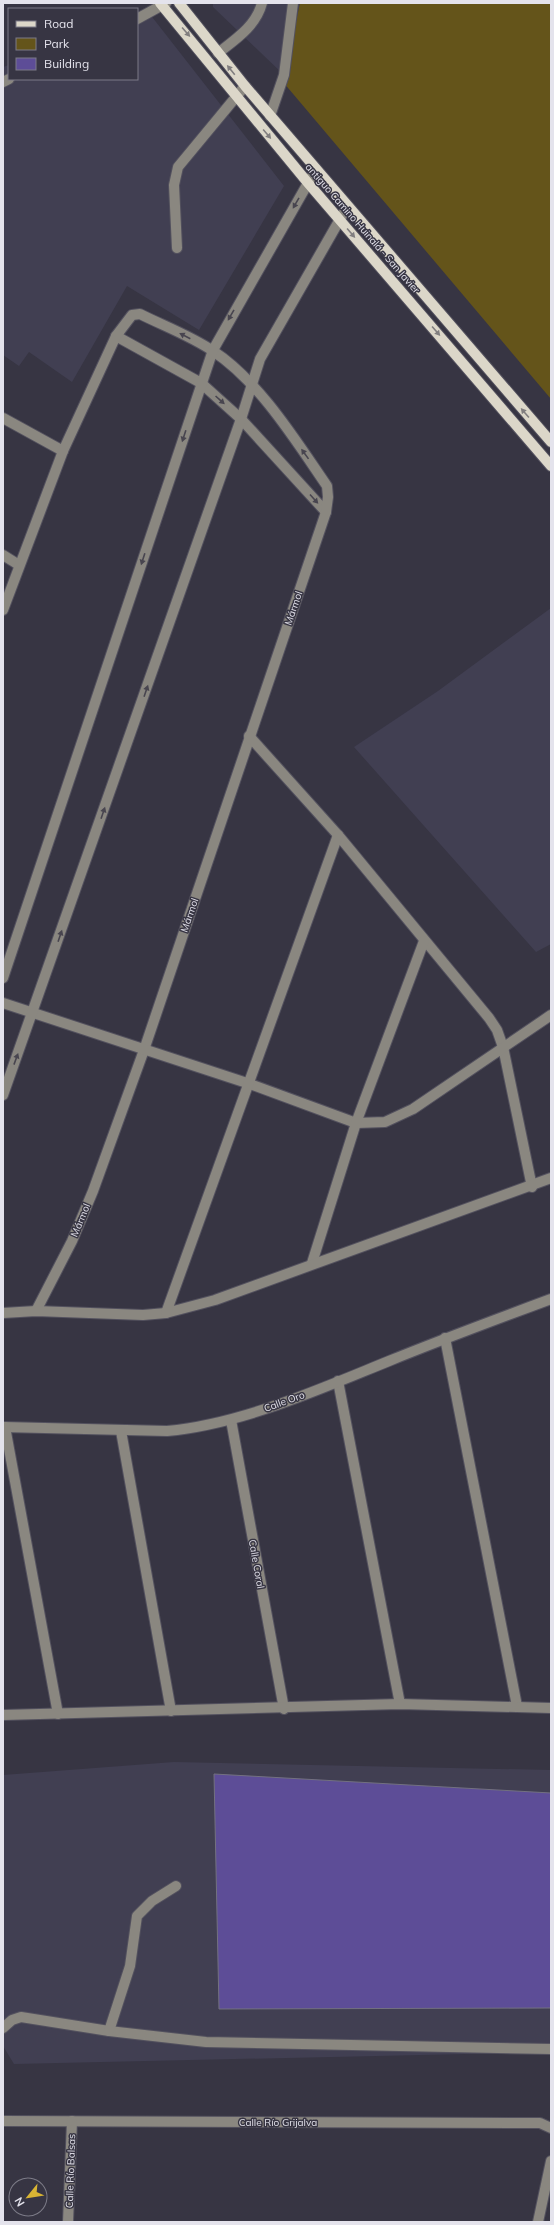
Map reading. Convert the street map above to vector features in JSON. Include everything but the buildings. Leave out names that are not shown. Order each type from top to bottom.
[{"type":"main road","points":[[179,3],[245,86],[347,207],[551,442]]},
{"type":"main road","name":"antiguo Camino Huinalá - San Javier","points":[[163,4],[236,96],[308,182],[551,466]]},
{"type":"street","points":[[218,53],[246,31],[258,16],[262,3]]},
{"type":"street","points":[[270,116],[284,75],[293,3]]},
{"type":"street","points":[[138,18],[163,4]]},
{"type":"street","points":[[177,248],[174,185],[178,167],[245,86]]},
{"type":"street","points":[[3,978],[213,350],[316,169]]},
{"type":"street","points":[[3,1095],[33,1014],[241,418],[251,382],[260,359],[347,207]]},
{"type":"street","name":"Mármol","points":[[36,1311],[72,1241],[93,1191],[144,1050],[326,512],[328,497],[327,486],[251,382],[213,350],[138,313],[132,315],[116,336]]},
{"type":"street","points":[[3,610],[63,451],[116,336],[201,383],[241,418],[326,512]]},
{"type":"street","points":[[3,418],[63,451]]},
{"type":"street","points":[[3,555],[19,565]]},
{"type":"street","points":[[250,736],[338,835],[424,942],[489,1018],[497,1030],[503,1047],[532,1187]]},
{"type":"street","points":[[166,1313],[250,1084],[338,835]]},
{"type":"street","points":[[312,1263],[356,1123],[424,942]]},
{"type":"street","points":[[3,1004],[250,1084],[356,1123],[385,1122],[408,1112],[551,1015]]},
{"type":"street","points":[[3,1312],[36,1311],[143,1315],[166,1313],[215,1300],[312,1263],[532,1187],[551,1178]]},
{"type":"street","name":"Calle Oro","points":[[4,1427],[120,1431],[187,1429],[231,1420],[338,1382],[445,1338],[551,1299]]},
{"type":"street","points":[[445,1338],[517,1706]]},
{"type":"street","points":[[338,1382],[400,1704]]},
{"type":"street","name":"Calle Coral","points":[[231,1420],[284,1709]]},
{"type":"street","points":[[4,1427],[58,1714]]},
{"type":"street","points":[[120,1431],[171,1711]]},
{"type":"street","points":[[3,1715],[284,1709],[400,1704],[551,1708]]},
{"type":"street","points":[[109,2032],[130,1966],[137,1916],[152,1901],[176,1886]]},
{"type":"street","points":[[3,2028],[12,2020],[21,2017],[109,2032],[206,2042],[551,2049]]},
{"type":"street","name":"Calle Río Grijalva","points":[[3,2121],[540,2123],[551,2128]]},
{"type":"street","name":"Calle Río Balsas","points":[[68,2222],[72,2121]]},
{"type":"street","points":[[538,2222],[551,2161]]},
{"type":"shaded area","points":[[213,3],[300,3],[284,75],[213,7]]},
{"type":"shaded area","points":[[149,13],[284,186],[199,330],[127,286],[72,382],[29,352],[19,366],[3,355],[3,67],[8,65],[8,80],[138,80],[138,18]]},
{"type":"shaded area","points":[[551,608],[551,944],[536,952],[354,747],[438,691]]},
{"type":"shaded area","points":[[174,1762],[551,1770],[551,2052],[14,2064],[3,2046],[3,1775]]},
{"type":"green space","points":[[300,3],[551,3],[551,399],[283,82]]}]
